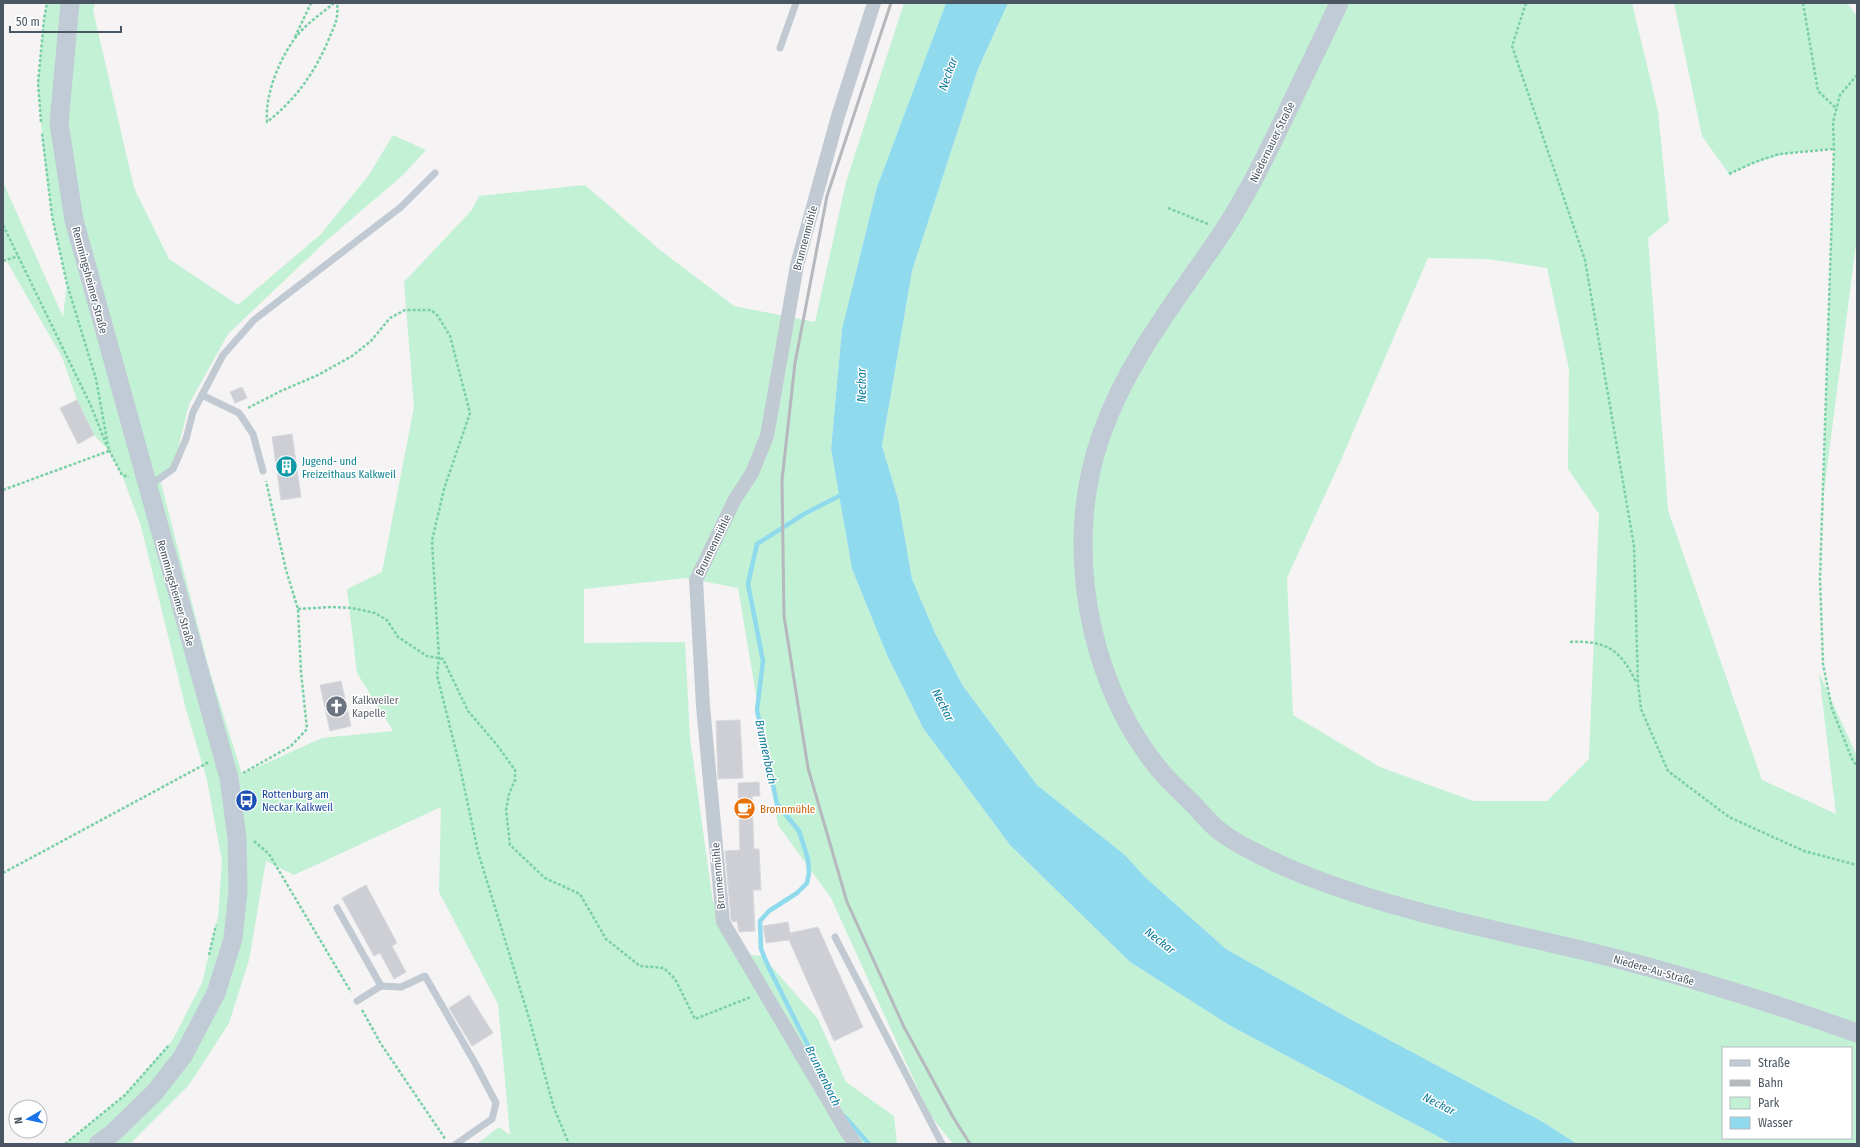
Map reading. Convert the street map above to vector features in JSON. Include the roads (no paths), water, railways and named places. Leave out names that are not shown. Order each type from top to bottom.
[{"type":"main road","name":"Remmingsheimer Straße","points":[[70,3],[60,123],[74,220],[146,484],[215,758],[229,778],[237,838],[238,891],[232,939],[216,993],[178,1062],[155,1092],[114,1132],[98,1144]]},
{"type":"main road","name":"Niedernauer Straße","points":[[1192,274],[1222,233],[1254,180],[1338,3]]},
{"type":"main road","name":"Niedere-Au-Straße","points":[[1192,274],[1136,359],[1116,398],[1101,434],[1091,470],[1083,535],[1084,574],[1088,609],[1098,649],[1108,680],[1121,709],[1136,735],[1162,772],[1222,834],[1272,862],[1327,884],[1361,896],[1447,919],[1615,958],[1785,1008],[1857,1033]]},
{"type":"street","name":"Brunnenmühle","points":[[856,1144],[845,1130],[763,993],[723,922],[704,714],[696,580],[735,499],[752,473],[767,436],[797,266],[838,116],[874,3]]},
{"type":"lane","points":[[780,48],[796,3]]},
{"type":"lane","points":[[146,484],[160,479],[173,469],[186,439],[193,412],[223,355],[254,320],[401,207],[436,174]]},
{"type":"lane","points":[[202,395],[239,413],[253,434],[263,471]]},
{"type":"lane","points":[[338,908],[381,986]]},
{"type":"lane","points":[[835,937],[942,1144]]},
{"type":"lane","points":[[357,1001],[381,986],[401,988],[425,976],[496,1103],[492,1120],[456,1144]]},
{"type":"water","name":"Neckar","points":[[946,3],[1008,3],[978,69],[912,271],[882,446],[898,499],[912,579],[935,633],[963,686],[1037,785],[1125,855],[1145,877],[1226,949],[1350,1019],[1543,1122],[1577,1144],[1452,1144],[1229,1025],[1130,962],[1010,845],[923,728],[887,655],[852,569],[831,449],[842,329],[877,187]]},
{"type":"waterway","name":"Brunnenbach","points":[[835,1099],[769,968],[761,949],[760,921],[769,911],[797,893],[807,883],[809,873],[808,859],[799,831],[777,804],[757,710],[763,661],[748,584],[757,544],[804,514],[843,494]]},
{"type":"waterway","name":"Brunnenbach","points":[[845,1117],[869,1144]]},
{"type":"railway","points":[[891,3],[827,196],[795,363],[782,480],[784,616],[808,768],[847,902],[904,1027],[953,1117],[970,1144]]},
{"type":"place","name":"Jugend- und Freizeithaus Kalkweil","points":[[286,467]]},
{"type":"place","name":"Kalkweiler Kapelle","points":[[336,706]]},
{"type":"place","name":"Rottenburg am Neckar Kalkweil","points":[[247,800]]},
{"type":"place","name":"Bronnmühle","points":[[745,809]]}]
